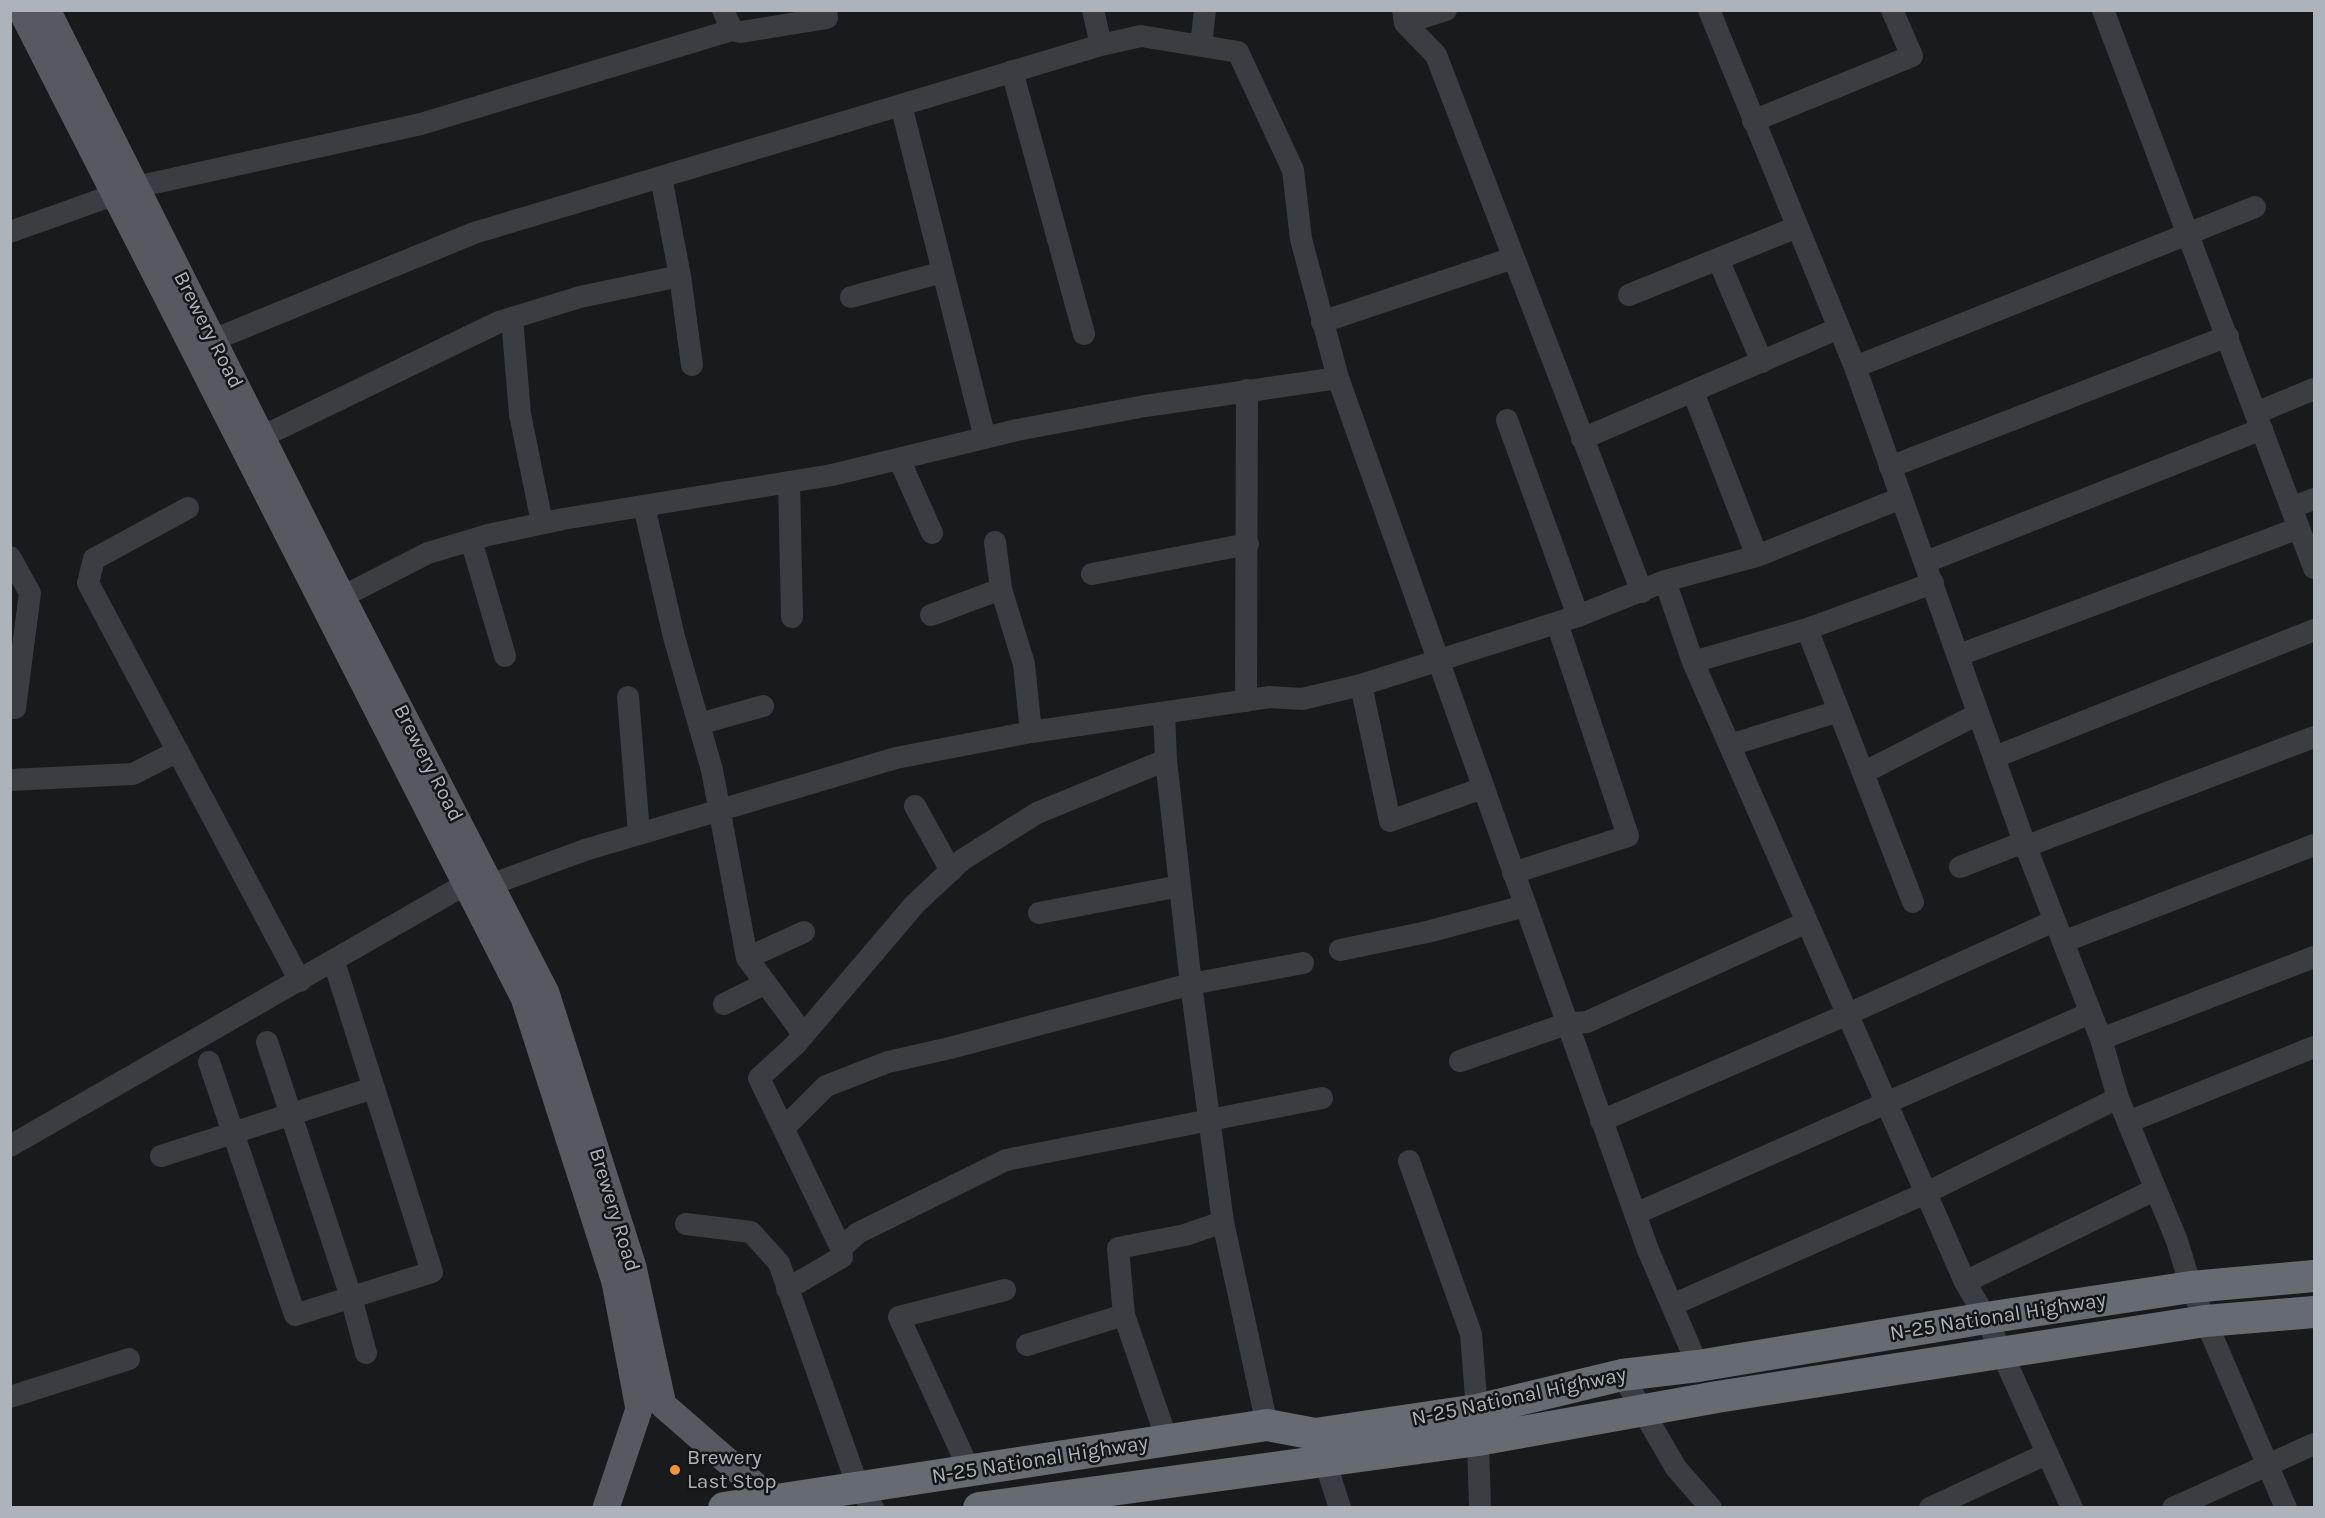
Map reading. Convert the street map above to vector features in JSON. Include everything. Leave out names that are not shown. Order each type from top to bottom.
[{"type":"highway","name":"N-25 National Highway","points":[[1478,1425],[1622,1375],[1698,1366],[1986,1318],[2191,1287],[2314,1276]]},
{"type":"highway","name":"N-25 National Highway","points":[[979,1508],[1320,1447],[1478,1425],[1642,1410],[2205,1321],[2314,1312]]},
{"type":"highway","name":"N-25 National Highway","points":[[724,1508],[865,1497],[969,1469],[1267,1425],[1320,1447]]},
{"type":"main road","name":"Brewery Road","points":[[20,10],[125,190]]},
{"type":"main road","name":"Brewery Road","points":[[47,10],[125,190],[333,601],[480,881],[524,998],[615,1282],[651,1407],[606,1508]]},
{"type":"main road","points":[[651,1407],[777,1504]]},
{"type":"street","points":[[10,15],[20,10]]},
{"type":"street","points":[[10,232],[125,190],[421,124],[728,20],[741,32],[827,18],[826,10]]},
{"type":"street","points":[[1093,10],[1101,45]]},
{"type":"street","points":[[1201,46],[1205,10]]},
{"type":"street","points":[[1404,17],[1446,10]]},
{"type":"street","points":[[1709,10],[1855,367],[2025,844],[2101,1039],[2127,1122],[2177,1241],[2191,1287],[2205,1321],[2286,1508]]},
{"type":"street","points":[[1754,120],[1912,56],[1892,10]]},
{"type":"street","points":[[2103,10],[2314,568]]},
{"type":"street","points":[[1404,17],[1436,55],[1642,592]]},
{"type":"street","points":[[203,345],[474,233],[1101,45],[1141,36],[1238,52],[1293,170],[1301,239],[1338,378],[1635,1214],[1698,1366]]},
{"type":"street","points":[[1012,71],[1084,334]]},
{"type":"street","points":[[901,105],[985,438]]},
{"type":"street","points":[[661,177],[680,276],[692,365]]},
{"type":"street","points":[[1855,367],[2255,207]]},
{"type":"street","points":[[1629,295],[1797,227]]},
{"type":"street","points":[[1322,322],[1513,258]]},
{"type":"street","points":[[1718,259],[1762,362]]},
{"type":"street","points":[[851,297],[943,272]]},
{"type":"street","points":[[252,441],[512,318],[580,297],[680,276]]},
{"type":"street","points":[[512,318],[520,414],[542,523]]},
{"type":"street","points":[[1582,439],[1839,328]]},
{"type":"street","points":[[1890,467],[2228,336]]},
{"type":"street","points":[[333,601],[428,554],[471,540],[542,523],[789,482],[1133,408],[1338,378]]},
{"type":"street","points":[[1693,662],[1807,628],[2259,421],[2314,389]]},
{"type":"street","points":[[1246,701],[1247,390]]},
{"type":"street","points":[[1693,392],[1757,556]]},
{"type":"street","points":[[1507,420],[1567,619],[1628,836],[1513,873]]},
{"type":"street","points":[[899,459],[932,534]]},
{"type":"street","points":[[789,482],[792,616]]},
{"type":"street","points":[[10,1146],[480,881],[896,758],[1031,732],[1270,697],[1302,699],[1361,685],[1567,619],[1642,592],[1665,581],[1757,556],[1900,498]]},
{"type":"street","points":[[1959,655],[2296,517],[2314,499]]},
{"type":"street","points":[[644,506],[674,637],[712,770],[747,957],[804,1035]]},
{"type":"street","points":[[188,508],[94,558],[88,583],[300,981]]},
{"type":"street","points":[[471,540],[505,656]]},
{"type":"street","points":[[995,542],[1001,589],[1024,664],[1031,732]]},
{"type":"street","points":[[1092,574],[1248,544]]},
{"type":"street","points":[[10,557],[30,592],[15,708]]},
{"type":"street","points":[[1665,581],[1693,662],[1965,1282],[1986,1318],[2072,1508]]},
{"type":"street","points":[[931,615],[1001,589]]},
{"type":"street","points":[[1807,628],[1913,902]]},
{"type":"street","points":[[1995,757],[2314,630]]},
{"type":"street","points":[[1361,685],[1390,820],[1483,788]]},
{"type":"street","points":[[628,697],[639,833]]},
{"type":"street","points":[[699,724],[763,706]]},
{"type":"street","points":[[1730,745],[1839,711]]},
{"type":"street","points":[[1164,713],[1191,984],[1223,1222],[1267,1425]]},
{"type":"street","points":[[1863,773],[1978,714]]},
{"type":"street","points":[[1960,867],[2314,737]]},
{"type":"street","points":[[10,780],[133,774],[178,751]]},
{"type":"street","points":[[787,1289],[842,1257],[841,1248],[759,1078],[804,1035],[915,903],[962,860],[1037,813],[1167,759]]},
{"type":"street","points":[[915,806],[951,871]]},
{"type":"street","points":[[2063,942],[2314,845]]},
{"type":"street","points":[[1039,913],[1180,886]]},
{"type":"street","points":[[1340,950],[1427,932],[1525,906]]},
{"type":"street","points":[[1601,1120],[1848,1014],[2054,921]]},
{"type":"street","points":[[1460,1061],[1566,1024],[1587,1022],[1807,922]]},
{"type":"street","points":[[747,957],[804,933]]},
{"type":"street","points":[[2101,1039],[2314,957]]},
{"type":"street","points":[[209,1062],[295,1315],[432,1272],[334,962]]},
{"type":"street","points":[[784,1128],[826,1086],[888,1062],[950,1048],[1191,984],[1304,963]]},
{"type":"street","points":[[724,1004],[766,983]]},
{"type":"street","points":[[1635,1214],[2090,1013]]},
{"type":"street","points":[[267,1042],[351,1297],[366,1353]]},
{"type":"street","points":[[2127,1122],[2314,1047]]},
{"type":"street","points":[[161,1156],[373,1088]]},
{"type":"street","points":[[841,1248],[858,1233],[1006,1160],[1322,1098]]},
{"type":"street","points":[[1672,1305],[1926,1193],[2118,1098]]},
{"type":"street","points":[[1409,1161],[1471,1334],[1478,1425],[1480,1508]]},
{"type":"street","points":[[1965,1282],[2154,1190]]},
{"type":"street","points":[[1167,1440],[1125,1315],[1118,1248],[1185,1235],[1223,1222]]},
{"type":"street","points":[[686,1224],[752,1232],[779,1263],[865,1497]]},
{"type":"street","points":[[969,1469],[899,1317],[1005,1290]]},
{"type":"street","points":[[1027,1345],[1125,1315]]},
{"type":"street","points":[[10,1397],[129,1359]]},
{"type":"street","points":[[1622,1375],[1676,1468],[1708,1506]]},
{"type":"street","points":[[2173,1508],[2314,1444]]},
{"type":"street","points":[[1320,1447],[1340,1508]]},
{"type":"street","points":[[1930,1508],[2046,1454]]},
{"type":"place","name":"Brewery Last Stop","points":[[675,1470]]}]
